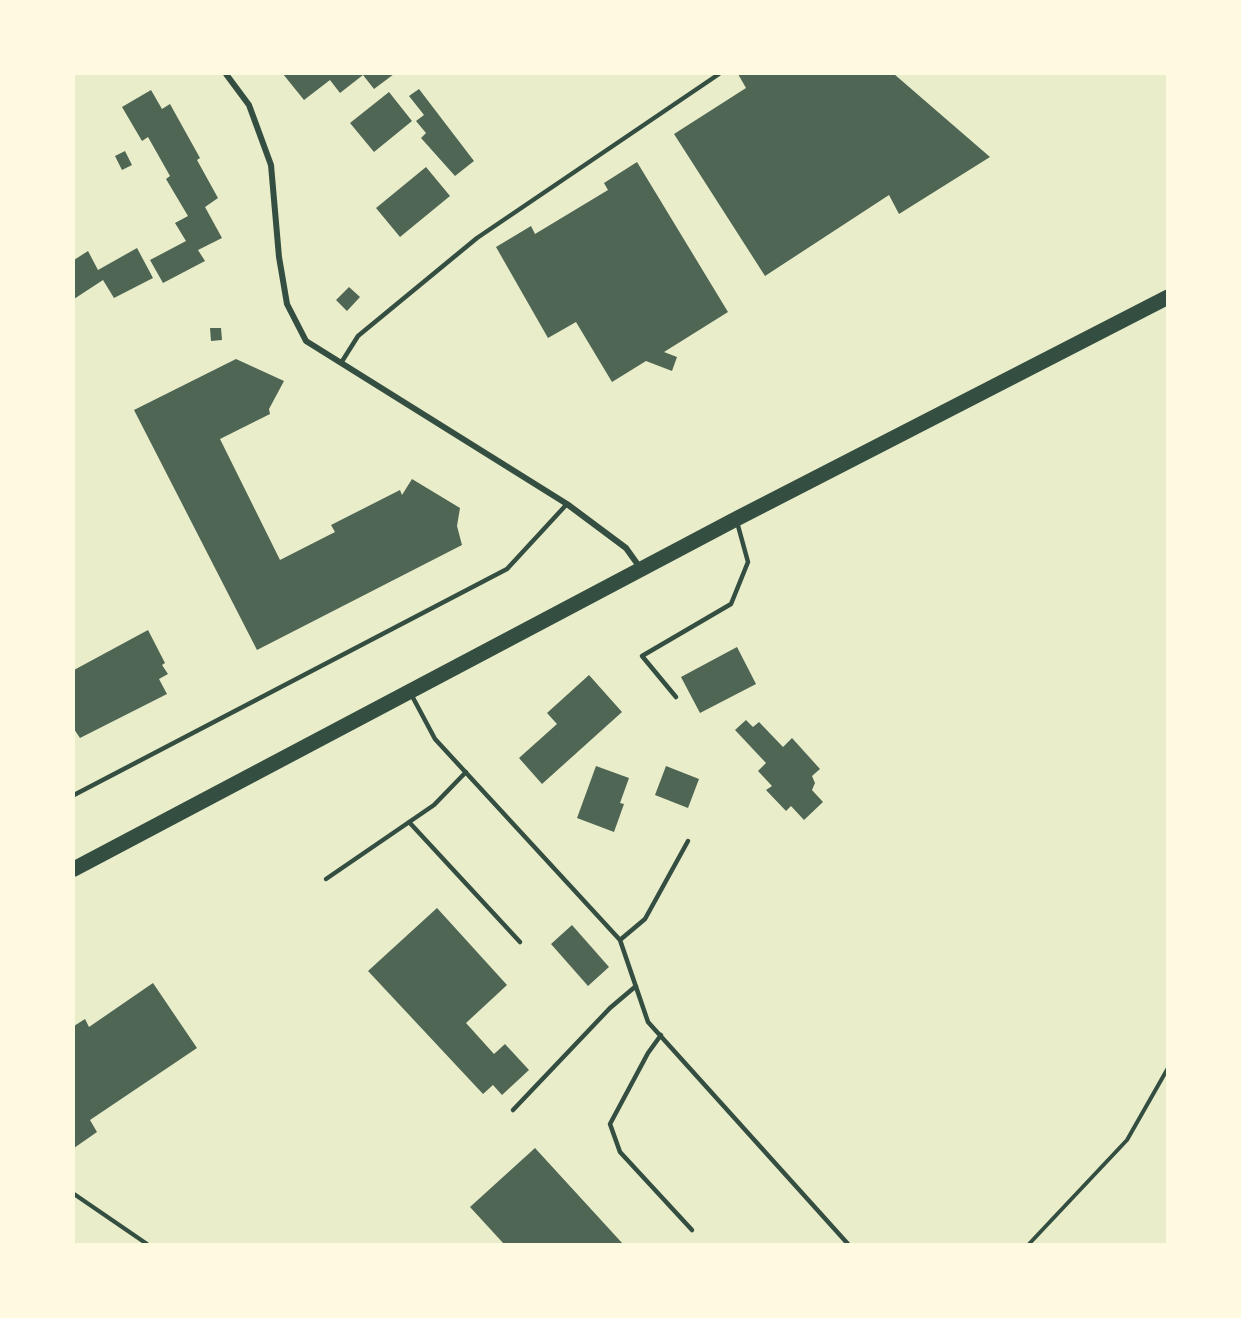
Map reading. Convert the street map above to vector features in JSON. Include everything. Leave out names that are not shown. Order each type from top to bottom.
[{"type":"main road","points":[[74,869],[736,519],[1167,297]]},
{"type":"street","points":[[226,74],[249,105],[271,165],[279,257],[287,304],[306,341],[567,504],[626,548],[641,569]]},
{"type":"lane","points":[[341,363],[358,336],[477,238],[719,74]]},
{"type":"lane","points":[[74,795],[507,569],[567,504]]},
{"type":"lane","points":[[676,697],[642,656],[731,604],[748,562],[736,519]]},
{"type":"lane","points":[[409,691],[435,739],[620,940],[648,1022],[848,1245]]},
{"type":"lane","points":[[326,879],[434,805],[466,772]]},
{"type":"lane","points":[[409,822],[520,942]]},
{"type":"lane","points":[[620,940],[645,919],[688,841]]},
{"type":"lane","points":[[513,1110],[610,1008],[636,986]]},
{"type":"lane","points":[[661,1035],[648,1053],[610,1124],[620,1152],[692,1230]]},
{"type":"path","points":[[1029,1245],[1127,1140],[1167,1068]]},
{"type":"path","points":[[74,1194],[147,1245]]},
{"type":"building","points":[[283,74],[394,74],[374,89],[363,75],[340,93],[330,80],[304,100]]},
{"type":"building","points":[[738,74],[894,74],[990,157],[899,214],[889,195],[765,276],[674,134],[746,88]]},
{"type":"building","points":[[419,89],[474,161],[455,176],[421,138],[426,133],[416,121],[424,115],[409,96]]},
{"type":"building","points":[[151,90],[162,109],[170,104],[200,158],[197,160],[218,198],[205,207],[222,238],[198,250],[205,261],[163,283],[150,260],[186,241],[175,223],[188,216],[166,179],[170,176],[148,137],[142,141],[122,107]]},
{"type":"building","points":[[389,92],[412,121],[374,152],[350,123]]},
{"type":"building","points":[[125,151],[132,165],[122,170],[115,156]]},
{"type":"building","points":[[637,162],[728,312],[664,352],[677,357],[672,371],[646,361],[612,382],[576,322],[548,338],[496,247],[531,226],[535,234],[608,190],[604,183]]},
{"type":"building","points":[[426,167],[450,196],[400,237],[376,208]]},
{"type":"building","points":[[137,248],[153,278],[114,298],[103,280],[74,299],[74,260],[88,251],[98,270]]},
{"type":"building","points":[[349,287],[360,297],[347,311],[336,300]]},
{"type":"building","points":[[210,328],[221,328],[222,340],[211,341]]},
{"type":"building","points":[[236,359],[284,381],[269,409],[270,414],[220,439],[280,560],[335,532],[331,525],[400,490],[402,495],[412,479],[460,508],[457,526],[462,545],[257,650],[134,410]]},
{"type":"building","points":[[148,630],[165,663],[162,665],[168,674],[159,679],[167,694],[80,738],[74,729],[74,670]]},
{"type":"building","points":[[737,647],[756,684],[700,713],[681,677]]},
{"type":"building","points":[[589,675],[622,712],[542,784],[519,758],[557,724],[547,713]]},
{"type":"building","points":[[746,720],[753,727],[759,722],[783,747],[792,738],[820,769],[812,776],[815,783],[812,790],[823,802],[804,820],[791,806],[786,811],[766,790],[772,786],[758,771],[766,763],[735,730]]},
{"type":"building","points":[[596,766],[629,778],[620,803],[624,804],[614,832],[577,818]]},
{"type":"building","points":[[666,766],[699,779],[688,808],[655,795]]},
{"type":"building","points":[[437,908],[507,985],[466,1023],[494,1054],[505,1044],[529,1070],[502,1095],[493,1085],[483,1094],[368,971]]},
{"type":"building","points":[[572,925],[609,967],[588,986],[551,944]]},
{"type":"building","points":[[153,983],[197,1048],[90,1120],[97,1132],[74,1148],[74,1026],[85,1019],[89,1027]]},
{"type":"building","points":[[535,1148],[623,1244],[504,1244],[470,1207]]}]
